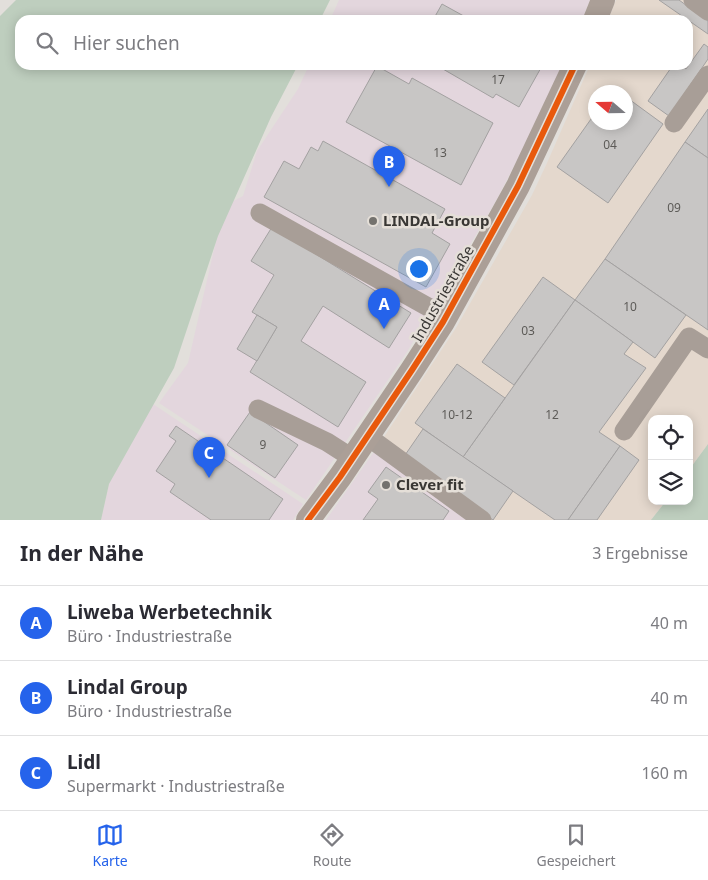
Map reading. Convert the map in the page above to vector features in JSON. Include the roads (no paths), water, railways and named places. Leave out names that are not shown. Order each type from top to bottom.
[{"type":"main road","points":[[597,15],[603,0]]},
{"type":"main road","name":"Industriestraße","points":[[308,520],[340,476],[446,317],[518,186],[573,70]]},
{"type":"lane","points":[[693,0],[708,11]]},
{"type":"lane","points":[[674,123],[708,75]]},
{"type":"lane","points":[[260,213],[446,317]]},
{"type":"lane","points":[[624,430],[689,337],[708,349]]},
{"type":"lane","points":[[258,409],[327,442],[352,458]]},
{"type":"lane","points":[[367,436],[482,520]]},
{"type":"place","name":"Lindal Group","points":[[389,187]]},
{"type":"place","name":"LINDAL-Group","points":[[373,221]]},
{"type":"place","name":"Liweba Werbetechnik","points":[[384,329]]},
{"type":"place","name":"Lidl","points":[[209,478]]},
{"type":"place","name":"Clever fit","points":[[386,485]]}]
